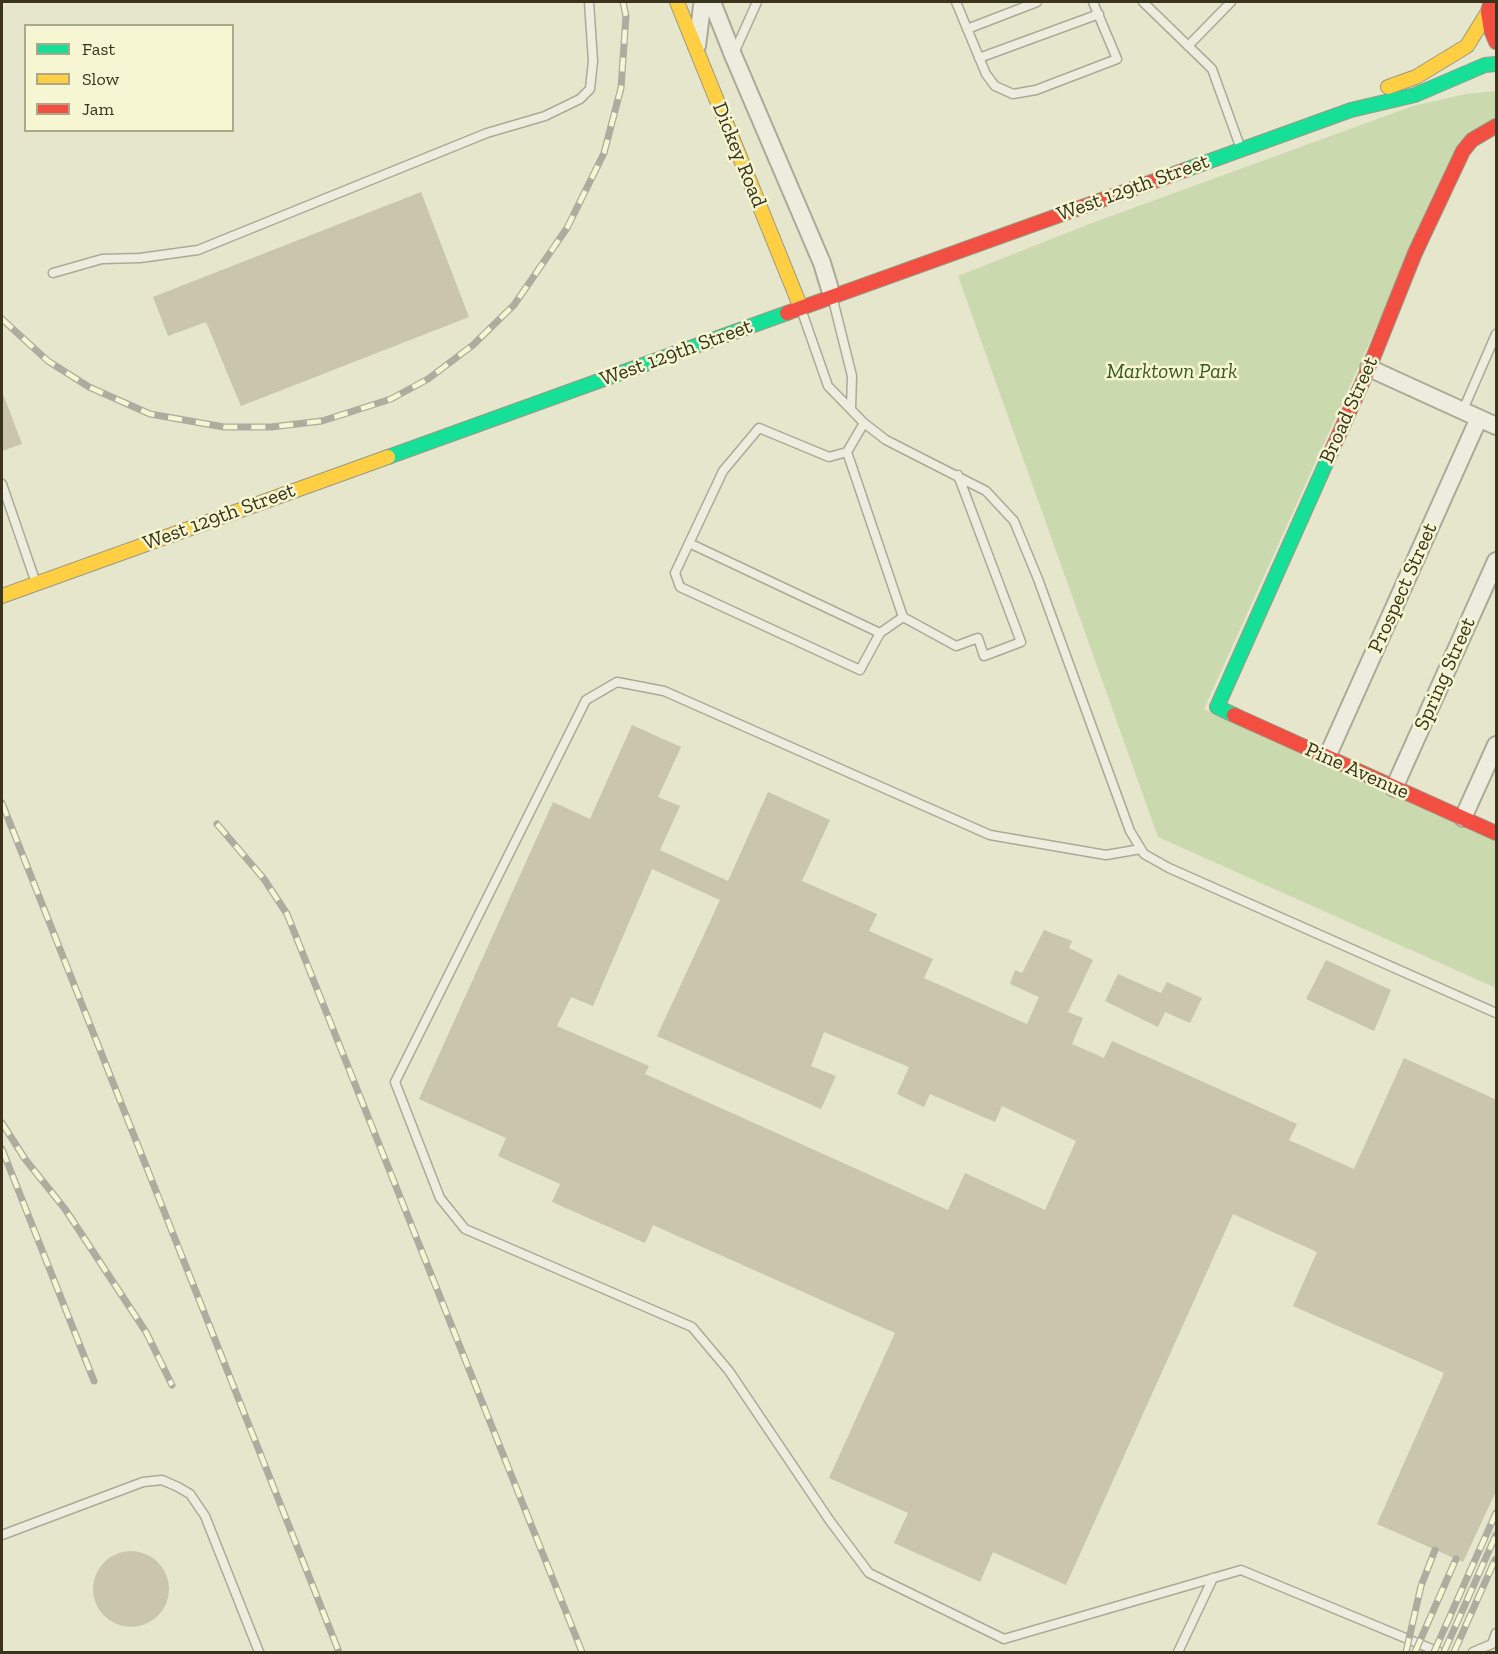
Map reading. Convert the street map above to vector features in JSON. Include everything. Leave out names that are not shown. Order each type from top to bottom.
[{"type":"main road","name":"Dickey Road","points":[[677,2],[801,308]]},
{"type":"main road","points":[[1489,7],[1491,30],[1497,42]]},
{"type":"main road","name":"West 129th Street","points":[[1350,110],[1377,92],[1416,77],[1467,46],[1489,7]]},
{"type":"main road","name":"West 129th Street","points":[[2,596],[1350,110],[1415,95],[1485,65],[1497,64]]},
{"type":"main road","name":"Broad Street","points":[[1217,707],[1369,368],[1415,253],[1463,152],[1472,140],[1497,126]]},
{"type":"main road","name":"Pine Avenue","points":[[1217,707],[1497,833]]},
{"type":"street","points":[[696,49],[702,6],[705,2]]},
{"type":"street","name":"Dickey Road","points":[[712,2],[822,263],[832,296]]},
{"type":"street","points":[[1369,368],[1497,426]]},
{"type":"street","name":"Prospect Street","points":[[1328,757],[1479,418]]},
{"type":"street","name":"Spring Street","points":[[1394,788],[1497,561]]},
{"type":"street","points":[[1463,819],[1497,745]]},
{"type":"lane","points":[[53,273],[102,259],[140,258],[198,250],[487,133],[545,116],[580,99],[590,89],[593,61],[589,2]]},
{"type":"lane","points":[[733,55],[757,2]]},
{"type":"lane","points":[[956,2],[986,74],[995,86],[1013,94],[1036,90],[1117,59],[1093,2]]},
{"type":"lane","points":[[968,29],[1038,2]]},
{"type":"lane","points":[[1143,2],[1212,69],[1241,149]]},
{"type":"lane","points":[[1188,46],[1231,2]]},
{"type":"lane","points":[[979,57],[1099,14]]},
{"type":"lane","points":[[832,296],[852,376],[851,408]]},
{"type":"lane","points":[[801,308],[828,386],[864,423],[886,440],[986,491],[1014,521],[1038,579],[1130,831],[1144,854],[1169,868],[1497,1013]]},
{"type":"lane","points":[[1463,410],[1497,334]]},
{"type":"lane","points":[[864,423],[847,452],[829,457],[759,428],[723,471],[675,573],[680,587],[860,670],[880,633],[903,617]]},
{"type":"lane","points":[[847,452],[903,617],[956,646],[978,638],[984,656],[1021,642],[958,475]]},
{"type":"lane","points":[[2,484],[36,583]]},
{"type":"lane","points":[[689,543],[880,633]]},
{"type":"lane","points":[[1141,849],[1106,855],[990,835],[664,691],[617,682],[586,700],[395,1082],[440,1198],[465,1229],[692,1328],[729,1371],[825,1513],[869,1573],[1004,1639],[1241,1570],[1439,1653]]},
{"type":"lane","points":[[2,1535],[143,1482],[162,1480],[178,1487],[190,1494],[205,1516],[259,1653]]},
{"type":"lane","points":[[1178,1653],[1213,1578]]},
{"type":"lane","points":[[1473,1653],[1491,1648],[1497,1633]]},
{"type":"green space","name":"Marktown Park","points":[[1496,91],[1496,119],[1460,142],[1204,709],[1496,840],[1496,988],[1158,837],[958,276],[1092,223],[1413,106],[1466,94]]},
{"type":"building","points":[[421,192],[469,317],[241,406],[206,322],[168,336],[153,297]]},
{"type":"building","points":[[2,394],[22,444],[2,451]]},
{"type":"building","points":[[632,725],[681,747],[658,797],[680,806],[660,850],[728,881],[768,792],[830,820],[802,881],[877,914],[869,931],[933,959],[924,978],[1027,1024],[1039,997],[1010,984],[1015,970],[1022,973],[1044,930],[1072,941],[1069,948],[1093,960],[1068,1012],[1083,1018],[1072,1044],[1104,1058],[1112,1041],[1297,1124],[1289,1140],[1354,1169],[1404,1058],[1497,1100],[1497,1489],[1463,1562],[1377,1524],[1444,1373],[1293,1306],[1317,1252],[1233,1214],[1066,1585],[993,1552],[980,1582],[894,1543],[908,1513],[829,1478],[895,1333],[653,1225],[645,1243],[552,1202],[560,1184],[498,1156],[506,1138],[419,1099],[553,802],[590,819]],"holes":[[[652,869],[720,900],[657,1036],[821,1109],[836,1076],[811,1066],[824,1032],[909,1067],[897,1094],[924,1107],[930,1094],[995,1122],[1002,1106],[1076,1141],[1045,1210],[965,1173],[948,1210],[645,1074],[649,1066],[557,1026],[571,997],[593,1006]]]},
{"type":"building","points":[[1326,960],[1391,990],[1374,1031],[1306,999]]},
{"type":"building","points":[[1118,974],[1161,993],[1167,982],[1202,998],[1190,1023],[1165,1012],[1158,1027],[1105,1001]]},
{"type":"building","points":[[124,1551],[138,1551],[152,1557],[163,1568],[169,1582],[166,1604],[158,1616],[138,1627],[124,1627],[110,1621],[99,1610],[93,1596],[93,1582],[99,1568],[110,1557]]},
{"type":"railway","points":[[2,319],[48,361],[89,387],[150,414],[224,427],[271,427],[322,421],[391,399],[428,379],[473,345],[514,305],[567,228],[604,153],[621,88],[626,16],[623,2]]},
{"type":"railway","points":[[2,803],[339,1652]]},
{"type":"railway","points":[[217,824],[264,879],[287,914],[582,1652]]},
{"type":"railway","points":[[2,1123],[25,1159],[65,1209],[146,1332],[172,1385]]},
{"type":"railway","points":[[2,1149],[94,1381]]},
{"type":"railway","points":[[1434,1652],[1496,1513]]},
{"type":"railway","points":[[1444,1652],[1496,1535]]},
{"type":"railway","points":[[1406,1652],[1421,1586],[1435,1550]]},
{"type":"railway","points":[[1415,1652],[1456,1559]]},
{"type":"railway","points":[[1454,1652],[1495,1560]]},
{"type":"traffic: fast","points":[[1185,170],[1351,110],[1415,95],[1485,65],[1496,64]]},
{"type":"traffic: fast","points":[[388,457],[787,313]]},
{"type":"traffic: fast","points":[[1234,715],[1217,707],[1331,452]]},
{"type":"traffic: slow","points":[[677,2],[801,308]]},
{"type":"traffic: slow","points":[[1388,87],[1416,77],[1467,46],[1488,12]]},
{"type":"traffic: slow","points":[[2,596],[388,457]]},
{"type":"traffic: jam","points":[[1490,4],[1488,12],[1496,42]]},
{"type":"traffic: jam","points":[[1331,452],[1369,368],[1415,253],[1463,151],[1472,140],[1496,126]]},
{"type":"traffic: jam","points":[[787,313],[1185,170]]},
{"type":"traffic: jam","points":[[1234,715],[1496,833]]}]
